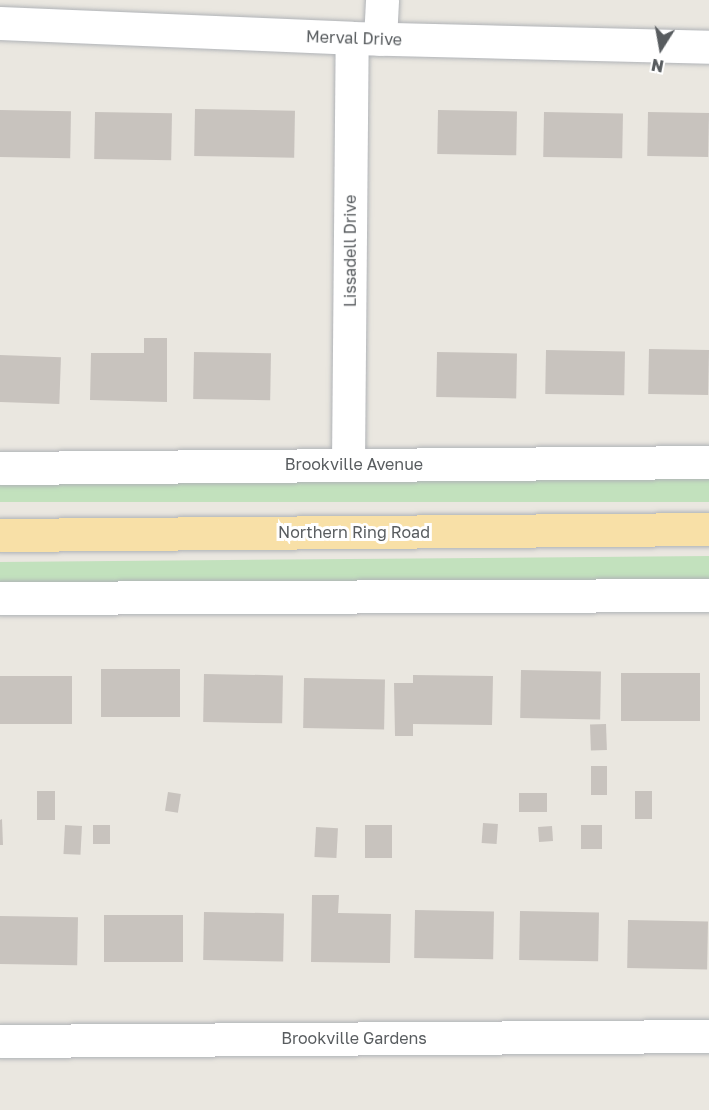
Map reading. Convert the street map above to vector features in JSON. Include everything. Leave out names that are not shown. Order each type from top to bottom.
[{"type":"main road","name":"Northern Ring Road","points":[[0,535],[709,530]]},
{"type":"street","name":"Lissadell Drive","points":[[348,464],[366,39],[382,0]]},
{"type":"street","name":"Merval Drive","points":[[0,23],[366,39],[709,47]]},
{"type":"street","name":"Brookville Avenue","points":[[0,468],[709,462]]},
{"type":"street","points":[[0,598],[709,595]]},
{"type":"street","name":"Brookville Gardens","points":[[0,1041],[709,1036]]},
{"type":"green space","points":[[0,477],[709,477],[709,502],[0,502]]},
{"type":"green space","points":[[709,556],[709,581],[0,583],[0,562]]},
{"type":"building","points":[[195,109],[295,111],[294,158],[194,156]]},
{"type":"building","points":[[0,110],[71,111],[70,158],[0,157]]},
{"type":"building","points":[[438,110],[517,111],[516,155],[437,154]]},
{"type":"building","points":[[95,112],[172,113],[171,160],[94,159]]},
{"type":"building","points":[[544,112],[623,113],[622,158],[543,157]]},
{"type":"building","points":[[648,112],[709,113],[708,157],[647,156]]},
{"type":"building","points":[[144,338],[167,338],[167,402],[90,400],[91,353],[144,353]]},
{"type":"building","points":[[649,349],[709,350],[708,395],[648,394]]},
{"type":"building","points":[[546,350],[625,351],[624,395],[545,394]]},
{"type":"building","points":[[194,352],[271,353],[270,400],[193,399]]},
{"type":"building","points":[[437,352],[517,353],[516,398],[436,397]]},
{"type":"building","points":[[0,355],[61,357],[59,404],[0,402]]},
{"type":"building","points":[[101,669],[180,669],[180,717],[101,717]]},
{"type":"building","points":[[521,670],[601,671],[600,719],[520,718]]},
{"type":"building","points":[[621,673],[700,673],[700,721],[621,721]]},
{"type":"building","points":[[204,674],[283,675],[282,723],[203,722]]},
{"type":"building","points":[[413,675],[493,676],[492,725],[413,724],[413,736],[395,736],[394,683],[413,683]]},
{"type":"building","points":[[0,676],[72,676],[72,724],[0,724]]},
{"type":"building","points":[[304,678],[385,679],[384,729],[303,728]]},
{"type":"building","points":[[606,724],[607,750],[591,751],[590,725]]},
{"type":"building","points":[[591,766],[607,766],[607,795],[591,795]]},
{"type":"building","points":[[37,791],[55,791],[55,820],[37,820]]},
{"type":"building","points":[[635,791],[652,791],[652,819],[635,819]]},
{"type":"building","points":[[168,792],[181,794],[178,813],[165,811]]},
{"type":"building","points":[[519,793],[547,793],[547,812],[519,812]]},
{"type":"building","points":[[2,819],[3,845],[0,845],[0,820]]},
{"type":"building","points":[[483,823],[498,824],[497,844],[482,843]]},
{"type":"building","points":[[65,825],[82,826],[80,855],[63,854]]},
{"type":"building","points":[[93,825],[110,825],[110,844],[93,844]]},
{"type":"building","points":[[365,825],[392,825],[392,858],[365,858]]},
{"type":"building","points":[[581,825],[602,825],[602,849],[581,849]]},
{"type":"building","points":[[552,826],[553,841],[539,842],[538,827]]},
{"type":"building","points":[[316,827],[338,828],[336,858],[314,857]]},
{"type":"building","points":[[312,895],[339,895],[338,913],[391,914],[390,963],[311,962]]},
{"type":"building","points":[[415,910],[494,911],[493,959],[414,958]]},
{"type":"building","points":[[520,911],[599,912],[598,961],[519,960]]},
{"type":"building","points":[[204,912],[284,913],[283,961],[203,960]]},
{"type":"building","points":[[104,915],[183,915],[183,962],[104,962]]},
{"type":"building","points":[[0,916],[78,917],[77,965],[0,964]]},
{"type":"building","points":[[628,920],[708,921],[707,969],[627,968]]}]
